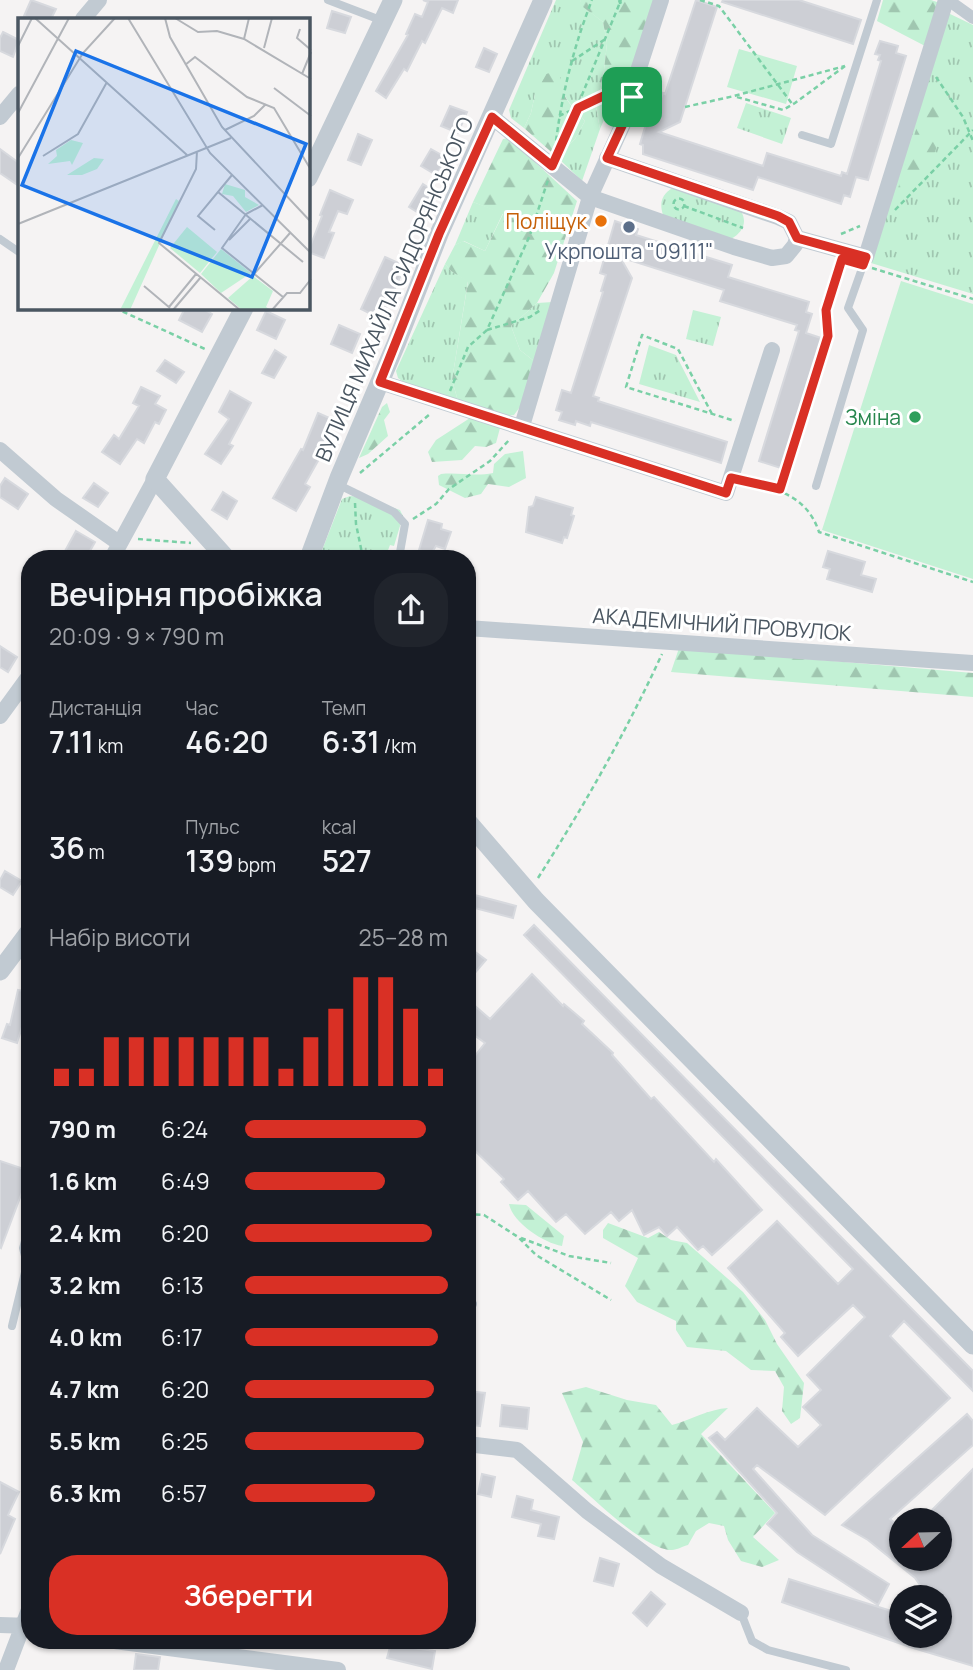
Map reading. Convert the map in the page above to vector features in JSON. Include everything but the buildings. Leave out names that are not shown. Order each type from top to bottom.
[{"type":"street","points":[[84,18],[99,0]]},
{"type":"street","points":[[310,174],[393,0]]},
{"type":"street","name":"ВУЛИЦЯ МИХАЙЛА СИДОРЯНСЬКОГО","points":[[313,550],[342,486],[439,234],[543,0]]},
{"type":"street","points":[[522,426],[590,197],[628,113],[635,81],[661,0]]},
{"type":"street","points":[[797,238],[865,261],[947,0],[973,18]]},
{"type":"street","points":[[0,117],[18,95]]},
{"type":"street","points":[[492,117],[590,197],[772,258],[786,256],[795,245],[797,238],[789,222],[778,216],[607,158]]},
{"type":"street","points":[[0,450],[56,499],[118,547],[243,310]]},
{"type":"street","points":[[380,382],[726,493],[772,350]]},
{"type":"street","points":[[155,480],[219,550]]},
{"type":"street","name":"АКАДЕМІЧНИЙ ПРОВУЛОК","points":[[476,629],[973,663]]},
{"type":"street","points":[[0,716],[21,687]]},
{"type":"street","points":[[476,832],[532,900],[973,1345]]},
{"type":"street","points":[[0,971],[21,943]]},
{"type":"street","points":[[476,1445],[517,1450],[587,1511],[662,1566],[741,1613]]},
{"type":"street","points":[[0,1625],[21,1626]]},
{"type":"street","points":[[6,1670],[21,1637]]},
{"type":"street","points":[[176,1649],[338,1670]]},
{"type":"lane","points":[[328,0],[383,20]]},
{"type":"lane","points":[[802,135],[831,144],[877,0]]},
{"type":"lane","points":[[0,239],[18,251]]},
{"type":"lane","points":[[817,486],[863,330],[848,309],[865,261]]},
{"type":"lane","points":[[342,486],[394,512],[405,524],[400,550]]},
{"type":"lane","points":[[12,1326],[21,1291]]},
{"type":"lane","points":[[741,1613],[752,1641],[768,1650],[846,1670]]},
{"type":"path","points":[[552,166],[559,116],[572,61],[592,0]]},
{"type":"path","points":[[700,0],[719,6],[793,105]]},
{"type":"path","points":[[361,550],[356,524],[355,497],[342,486],[445,402],[468,347],[487,330],[530,235],[552,166],[621,1]]},
{"type":"path","points":[[572,61],[607,38]]},
{"type":"path","points":[[926,63],[963,117],[973,141]]},
{"type":"path","points":[[685,107],[846,65],[783,110],[734,96]]},
{"type":"path","points":[[559,116],[635,81]]},
{"type":"path","points":[[684,206],[743,228]]},
{"type":"path","points":[[780,489],[828,336],[826,310],[842,259],[865,261],[973,299]]},
{"type":"path","points":[[487,330],[530,317],[560,298]]},
{"type":"path","points":[[120,310],[221,355]]},
{"type":"path","points":[[712,414],[678,349],[642,335],[626,387],[747,425]]},
{"type":"path","points":[[405,524],[436,505],[449,489],[491,461],[522,426]]},
{"type":"path","points":[[731,478],[780,489],[806,507],[819,532],[973,582]]},
{"type":"path","points":[[118,547],[198,543]]},
{"type":"path","points":[[532,900],[638,707],[668,641]]},
{"type":"path","points":[[476,1214],[484,1214],[518,1237],[537,1255],[611,1300]]},
{"type":"path","points":[[518,1237],[569,1255],[611,1264]]},
{"type":"green space","points":[[556,0],[581,0],[580,4],[603,22],[607,43],[603,79],[596,107],[600,129],[582,181],[557,157],[575,139],[585,121],[560,87],[535,94],[524,128],[511,118],[509,110]]},
{"type":"green space","points":[[581,0],[655,0],[622,100],[611,104],[600,129],[596,107],[603,79],[607,43],[603,22],[579,4]]},
{"type":"green space","points":[[883,0],[931,0],[940,3],[927,47],[877,21]]},
{"type":"green space","points":[[948,13],[973,25],[973,294],[871,263]]},
{"type":"green space","points":[[739,49],[797,66],[786,104],[727,87]]},
{"type":"green space","points":[[560,70],[566,98],[585,121],[575,139],[557,157],[524,128],[535,94],[546,74]]},
{"type":"green space","points":[[931,83],[948,112],[934,155],[911,189],[895,198]]},
{"type":"green space","points":[[746,103],[791,118],[782,144],[737,128]]},
{"type":"green space","points":[[509,138],[577,201],[554,273],[537,303],[511,326],[520,350],[534,361],[525,400],[514,415],[506,416],[458,401],[452,380],[468,282],[445,264],[455,245],[463,241],[485,251],[503,214],[473,202],[503,139]]},
{"type":"green space","points":[[672,188],[741,211],[744,224],[741,231],[731,239],[663,215],[662,199]]},
{"type":"green space","points":[[473,202],[503,213],[485,251],[464,241],[455,245]]},
{"type":"green space","points":[[445,264],[468,281],[452,380],[458,401],[405,383],[398,378],[396,371]]},
{"type":"green space","name":"Зміна","points":[[901,281],[973,304],[973,579],[822,530]]},
{"type":"green space","points":[[553,302],[534,361],[520,350],[511,326],[537,303]]},
{"type":"green space","points":[[693,310],[721,317],[713,346],[686,339]]},
{"type":"green space","points":[[649,345],[676,355],[700,402],[639,384]]},
{"type":"green space","points":[[387,403],[390,412],[384,420],[388,436],[368,454],[359,458],[382,407]]},
{"type":"green space","points":[[470,418],[500,428],[496,443],[486,447],[475,446],[462,460],[432,462],[428,452],[436,440]]},
{"type":"green space","points":[[523,451],[526,478],[509,487],[488,484],[481,494],[465,498],[439,485],[438,476],[441,474],[493,473],[494,464],[505,454]]},
{"type":"green space","points":[[350,496],[362,497],[400,510],[403,516],[394,546],[390,545],[388,550],[322,550],[342,499]]},
{"type":"green space","points":[[679,648],[973,673],[973,697],[671,672]]},
{"type":"green space","points":[[509,1204],[526,1205],[564,1236],[562,1246],[530,1231],[516,1218]]},
{"type":"green space","points":[[608,1223],[648,1238],[659,1232],[671,1240],[687,1243],[743,1292],[765,1320],[777,1344],[804,1383],[800,1418],[791,1424],[782,1411],[784,1387],[775,1371],[751,1370],[726,1351],[687,1347],[676,1330],[676,1321],[637,1302],[625,1286],[638,1258],[603,1238],[603,1230]]},
{"type":"green space","points":[[586,1387],[627,1400],[656,1405],[672,1425],[707,1412],[728,1408],[701,1434],[775,1513],[753,1537],[779,1560],[762,1567],[741,1561],[728,1540],[724,1526],[709,1523],[696,1531],[688,1545],[674,1550],[661,1548],[634,1533],[572,1480],[583,1442],[562,1393]]},
{"type":"place","name":"Поліщук","points":[[601,221]]},
{"type":"place","name":"Укрпошта \"09111\"","points":[[629,227]]},
{"type":"place","name":"Зміна","points":[[915,417]]},
{"type":"route","points":[[635,81],[632,97],[628,113],[607,158],[778,216],[789,222],[797,238],[866,257],[863,265],[842,259],[826,310],[828,336],[780,489],[731,478],[726,493],[380,382],[439,234],[492,117],[552,166],[578,108],[635,81]]}]
